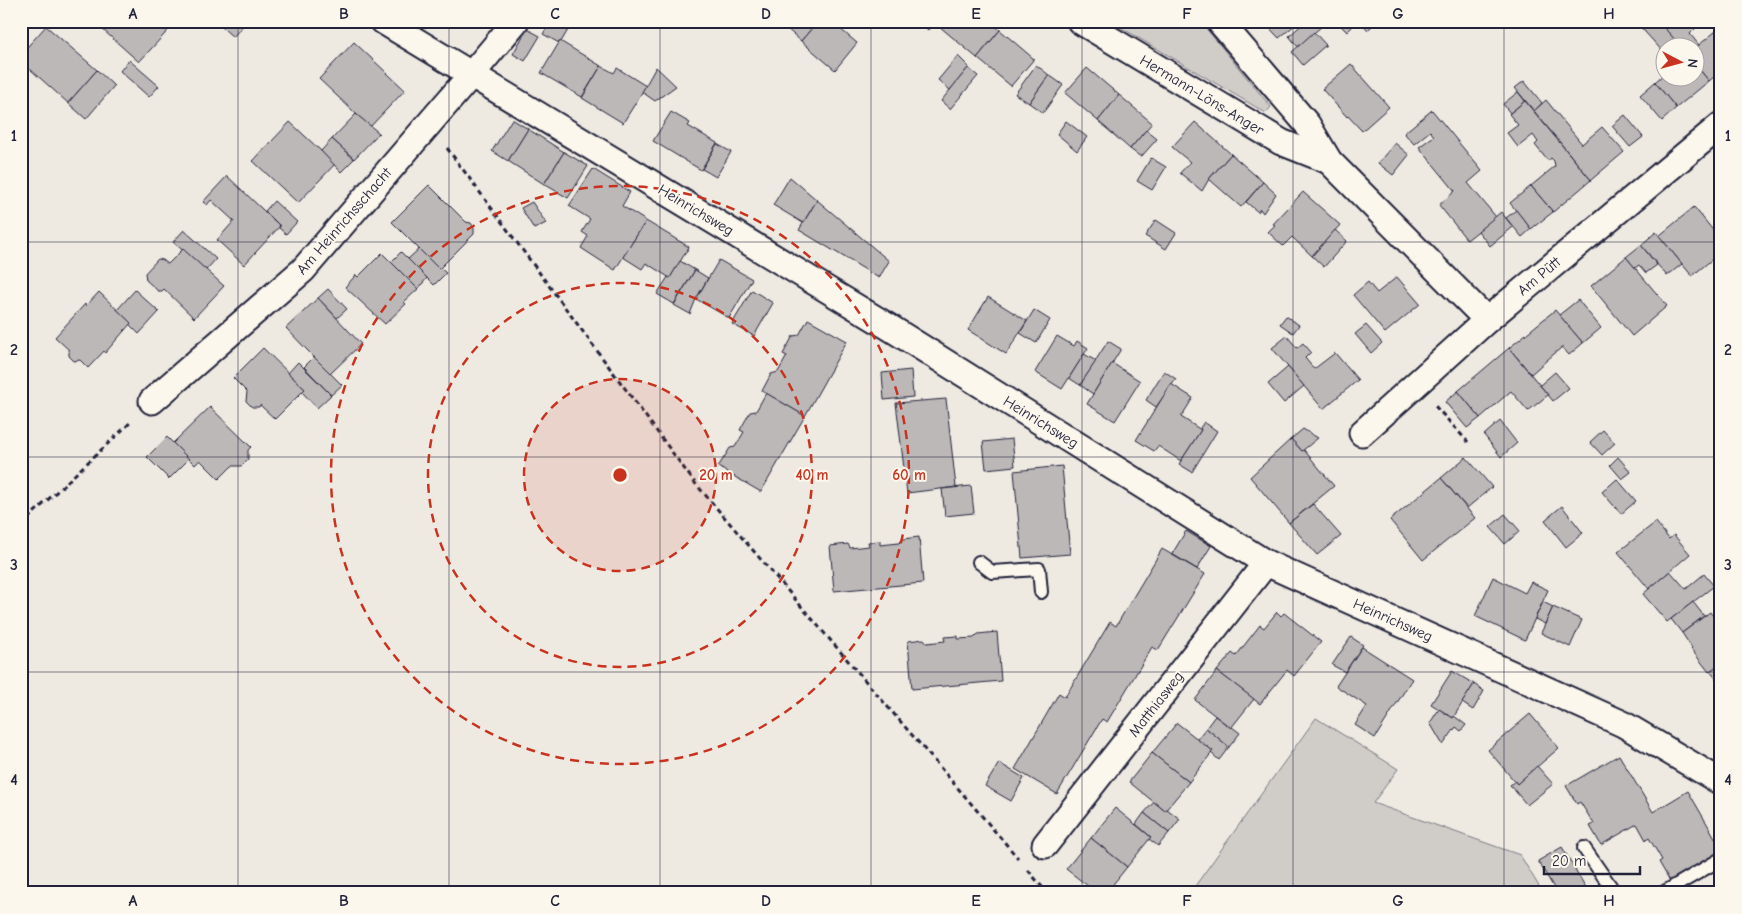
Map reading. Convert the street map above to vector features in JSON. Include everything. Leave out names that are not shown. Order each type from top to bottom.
[{"type":"street","name":"Heinrichsweg","points":[[383,21],[889,326],[1266,563],[1623,724],[1721,782]]},
{"type":"street","name":"Am Heinrichsschacht","points":[[152,401],[303,270],[516,21]]},
{"type":"street","name":"Hermann-Löns-Anger","points":[[1080,21],[1280,142],[1329,161]]},
{"type":"street","name":"Hermann-Löns-Anger","points":[[1219,21],[1307,124],[1329,161],[1487,320]]},
{"type":"street","name":"Am Pütt","points":[[1362,433],[1487,320],[1721,125]]},
{"type":"street","name":"Matthiasweg","points":[[1045,845],[1266,563]]},
{"type":"lane","points":[[979,562],[992,572],[1039,569],[1041,592]]},
{"type":"lane","points":[[1584,848],[1615,893]]},
{"type":"lane","points":[[1664,893],[1721,859]]},
{"type":"path","points":[[429,124],[695,483],[1047,893]]},
{"type":"path","points":[[1416,385],[1468,442]]},
{"type":"path","points":[[21,525],[152,401]]},
{"type":"shaded area","points":[[1110,21],[1200,21],[1271,107],[1266,113]]},
{"type":"shaded area","points":[[1316,718],[1398,769],[1373,803],[1520,855],[1543,893],[1190,893]]},
{"type":"building","points":[[93,21],[172,21],[174,24],[139,62]]},
{"type":"building","points":[[215,21],[247,21],[233,37]]},
{"type":"building","points":[[551,21],[573,21],[559,43],[543,34]]},
{"type":"building","points":[[778,21],[818,21],[801,41]]},
{"type":"building","points":[[818,21],[848,21],[839,28],[857,43],[835,70],[801,41]]},
{"type":"building","points":[[918,21],[933,21],[934,22],[928,30]]},
{"type":"building","points":[[933,21],[989,21],[1000,30],[977,58]]},
{"type":"building","points":[[1263,21],[1300,21],[1279,38]]},
{"type":"building","points":[[1306,21],[1318,21],[1322,26],[1298,47],[1289,36]]},
{"type":"building","points":[[1336,21],[1358,21],[1347,32]]},
{"type":"building","points":[[1360,21],[1372,21],[1374,24],[1368,30]]},
{"type":"building","points":[[1658,21],[1688,21],[1695,29],[1690,34],[1693,38],[1673,38]]},
{"type":"building","points":[[1658,21],[1673,38],[1654,38],[1654,42],[1636,22]]},
{"type":"building","points":[[46,26],[97,70],[68,103],[21,61],[21,54]]},
{"type":"building","points":[[1721,27],[1721,71],[1709,81],[1704,75],[1704,41]]},
{"type":"building","points":[[527,29],[540,36],[525,61],[513,54]]},
{"type":"building","points":[[1000,30],[1034,59],[1011,86],[977,58]]},
{"type":"building","points":[[1314,32],[1326,45],[1303,65],[1292,52]]},
{"type":"building","points":[[560,41],[601,66],[582,97],[541,73]]},
{"type":"building","points":[[354,42],[405,90],[370,127],[319,79]]},
{"type":"building","points":[[958,56],[969,67],[950,90],[938,80]]},
{"type":"building","points":[[129,60],[159,86],[149,97],[120,71]]},
{"type":"building","points":[[1351,64],[1389,107],[1362,131],[1322,89]]},
{"type":"building","points":[[1036,65],[1049,75],[1029,103],[1015,94]]},
{"type":"building","points":[[601,66],[614,73],[617,68],[646,86],[623,123],[582,98]]},
{"type":"building","points":[[656,67],[676,86],[655,101],[642,92]]},
{"type":"building","points":[[968,68],[978,76],[950,109],[941,101]]},
{"type":"building","points":[[1087,68],[1119,95],[1098,121],[1065,93]]},
{"type":"building","points":[[97,70],[114,86],[86,119],[68,103]]},
{"type":"building","points":[[1049,75],[1063,85],[1043,113],[1029,103]]},
{"type":"building","points":[[1704,75],[1709,81],[1704,85]]},
{"type":"building","points":[[1524,81],[1542,103],[1534,111],[1515,88]]},
{"type":"building","points":[[1654,83],[1654,88],[1660,88],[1676,108],[1662,121],[1640,95]]},
{"type":"building","points":[[1660,88],[1700,88],[1676,108]]},
{"type":"building","points":[[1518,92],[1525,101],[1510,113],[1503,104]]},
{"type":"building","points":[[1119,95],[1152,123],[1130,149],[1098,121]]},
{"type":"building","points":[[1546,100],[1582,144],[1602,127],[1624,152],[1591,180],[1534,111]]},
{"type":"building","points":[[1525,101],[1591,180],[1553,212],[1531,186],[1555,166],[1554,161],[1551,158],[1548,161],[1535,145],[1538,142],[1533,135],[1518,147],[1507,133],[1518,125],[1509,114]]},
{"type":"building","points":[[1432,110],[1482,171],[1468,183],[1496,217],[1467,240],[1439,205],[1455,191],[1419,147],[1434,136],[1430,131],[1414,144],[1404,133]]},
{"type":"building","points":[[671,112],[690,123],[688,126],[717,143],[701,170],[653,141]]},
{"type":"building","points":[[356,114],[379,133],[354,159],[332,139]]},
{"type":"building","points":[[1625,115],[1643,137],[1630,147],[1612,126]]},
{"type":"building","points":[[512,119],[528,129],[508,161],[492,151]]},
{"type":"building","points":[[1066,121],[1087,137],[1077,151],[1057,134]]},
{"type":"building","points":[[290,122],[335,164],[298,203],[253,161]]},
{"type":"building","points":[[1195,122],[1231,154],[1209,179],[1202,191],[1180,173],[1190,162],[1172,147]]},
{"type":"building","points":[[528,129],[564,152],[544,184],[508,161]]},
{"type":"building","points":[[1146,130],[1157,139],[1141,157],[1130,149]]},
{"type":"building","points":[[332,139],[354,159],[341,172],[321,151]]},
{"type":"building","points":[[1395,143],[1409,155],[1393,175],[1378,163]]},
{"type":"building","points":[[717,144],[731,152],[716,177],[702,169]]},
{"type":"building","points":[[564,152],[588,166],[568,198],[544,184]]},
{"type":"building","points":[[1231,154],[1263,182],[1241,207],[1209,179]]},
{"type":"building","points":[[1151,158],[1166,167],[1152,190],[1137,181]]},
{"type":"building","points":[[593,169],[630,192],[622,206],[646,221],[615,270],[581,248],[588,236],[582,232],[590,219],[569,206]]},
{"type":"building","points":[[227,176],[280,226],[244,265],[217,240],[234,221],[211,200],[207,205],[203,202]]},
{"type":"building","points":[[790,177],[817,200],[803,223],[773,205]]},
{"type":"building","points":[[1263,182],[1276,194],[1263,213],[1260,209],[1258,212],[1246,202]]},
{"type":"building","points":[[429,185],[466,222],[471,223],[474,228],[474,234],[439,269],[392,222]]},
{"type":"building","points":[[1531,186],[1553,212],[1531,229],[1510,203]]},
{"type":"building","points":[[1303,192],[1340,225],[1312,256],[1292,237],[1283,246],[1268,232],[1275,225],[1273,224]]},
{"type":"building","points":[[817,200],[889,261],[879,278],[799,230]]},
{"type":"building","points":[[274,201],[297,222],[286,234],[265,211]]},
{"type":"building","points":[[532,202],[546,223],[534,229],[521,208]]},
{"type":"building","points":[[1694,207],[1721,240],[1721,252],[1692,276],[1659,236]]},
{"type":"building","points":[[1516,210],[1531,229],[1522,237],[1506,218]]},
{"type":"building","points":[[1501,212],[1513,227],[1490,246],[1478,231]]},
{"type":"building","points":[[1156,220],[1176,233],[1166,249],[1145,236]]},
{"type":"building","points":[[646,221],[689,247],[670,278],[646,263],[642,269],[623,257]]},
{"type":"building","points":[[184,230],[216,259],[206,270],[173,242]]},
{"type":"building","points":[[1335,230],[1347,241],[1324,267],[1312,256]]},
{"type":"building","points":[[1656,232],[1682,264],[1667,276],[1641,245]]},
{"type":"building","points":[[1641,245],[1657,265],[1646,273],[1639,265],[1635,268],[1626,257]]},
{"type":"building","points":[[183,249],[224,286],[194,318],[164,289],[158,291],[146,280],[145,273],[158,259],[168,264]]},
{"type":"building","points":[[419,249],[439,269],[446,273],[434,285],[408,259]]},
{"type":"building","points":[[401,252],[427,278],[418,289],[391,262]]},
{"type":"building","points":[[382,253],[418,289],[404,302],[406,304],[385,324],[345,287]]},
{"type":"building","points":[[1626,257],[1667,306],[1632,336],[1591,286]]},
{"type":"building","points":[[719,260],[752,279],[729,318],[696,299]]},
{"type":"building","points":[[680,261],[695,270],[674,304],[657,294],[668,277],[670,278]]},
{"type":"building","points":[[695,270],[708,278],[690,314],[674,305]]},
{"type":"building","points":[[1397,277],[1420,304],[1385,333],[1353,295],[1368,282],[1377,293]]},
{"type":"building","points":[[328,289],[347,309],[337,318],[318,298]]},
{"type":"building","points":[[135,290],[159,312],[139,334],[129,324],[131,323],[117,310]]},
{"type":"building","points":[[752,290],[773,303],[754,336],[732,324]]},
{"type":"building","points":[[99,292],[131,323],[105,353],[104,351],[88,368],[80,360],[74,361],[69,356],[69,350],[55,337],[85,304],[86,306]]},
{"type":"building","points":[[988,297],[1027,321],[1006,354],[968,330]]},
{"type":"building","points":[[318,298],[361,344],[330,374],[286,328]]},
{"type":"building","points":[[1578,300],[1601,328],[1583,343],[1559,315]]},
{"type":"building","points":[[1034,310],[1050,320],[1036,343],[1020,333]]},
{"type":"building","points":[[1555,310],[1583,343],[1569,355],[1562,347],[1531,374],[1509,348]]},
{"type":"building","points":[[1286,316],[1299,325],[1293,333],[1280,324]]},
{"type":"building","points":[[808,319],[847,341],[805,416],[762,391],[771,374],[778,372],[787,356],[783,354],[793,336],[799,335]]},
{"type":"building","points":[[1366,325],[1382,343],[1371,353],[1355,334]]},
{"type":"building","points":[[1057,336],[1074,346],[1077,341],[1088,348],[1062,389],[1035,372]]},
{"type":"building","points":[[1287,336],[1297,348],[1303,343],[1311,352],[1305,358],[1314,369],[1335,353],[1358,380],[1323,409],[1272,348]]},
{"type":"building","points":[[1108,341],[1121,349],[1093,394],[1080,385]]},
{"type":"building","points":[[263,348],[305,389],[275,419],[260,405],[259,407],[252,407],[246,401],[247,392],[233,378]]},
{"type":"building","points":[[1509,348],[1548,395],[1528,411],[1511,391],[1480,418],[1458,391]]},
{"type":"building","points":[[1084,354],[1096,361],[1080,385],[1069,378]]},
{"type":"building","points":[[314,357],[342,385],[331,395],[304,367]]},
{"type":"building","points":[[298,362],[331,395],[317,408],[302,392],[305,389],[288,373]]},
{"type":"building","points":[[1112,363],[1140,381],[1115,421],[1087,404]]},
{"type":"building","points":[[1288,367],[1304,386],[1284,403],[1268,384]]},
{"type":"building","points":[[911,370],[913,397],[884,400],[882,373]]},
{"type":"building","points":[[1164,371],[1176,379],[1156,407],[1146,400]]},
{"type":"building","points":[[1555,372],[1569,388],[1553,401],[1540,385]]},
{"type":"building","points":[[1171,384],[1193,398],[1181,417],[1201,430],[1181,461],[1158,446],[1154,451],[1136,440]]},
{"type":"building","points":[[1458,391],[1480,418],[1467,428],[1445,402]]},
{"type":"building","points":[[766,393],[805,416],[761,492],[718,467],[730,448],[735,447],[744,432],[740,430],[750,412],[756,411]]},
{"type":"building","points":[[946,399],[956,487],[907,493],[896,403]]},
{"type":"building","points":[[210,407],[251,447],[248,450],[248,459],[241,466],[232,466],[219,479],[200,460],[195,465],[173,443]]},
{"type":"building","points":[[1500,421],[1517,443],[1501,457],[1484,435]]},
{"type":"building","points":[[1204,422],[1217,431],[1192,472],[1179,464],[1201,430],[1200,428]]},
{"type":"building","points":[[1303,429],[1318,438],[1302,451],[1291,439]]},
{"type":"building","points":[[1603,430],[1615,443],[1602,455],[1590,442]]},
{"type":"building","points":[[167,437],[189,459],[169,479],[147,457]]},
{"type":"building","points":[[1012,439],[1015,466],[986,469],[983,442]]},
{"type":"building","points":[[1291,439],[1302,451],[1304,450],[1334,486],[1289,523],[1250,477]]},
{"type":"building","points":[[1466,457],[1492,487],[1467,508],[1441,478]]},
{"type":"building","points":[[1618,457],[1631,472],[1622,479],[1610,465]]},
{"type":"building","points":[[1062,466],[1070,554],[1022,558],[1014,471]]},
{"type":"building","points":[[1441,478],[1475,518],[1423,560],[1390,520]]},
{"type":"building","points":[[1617,479],[1636,501],[1621,514],[1602,492]]},
{"type":"building","points":[[971,486],[974,513],[945,516],[942,489]]},
{"type":"building","points":[[1313,504],[1341,536],[1317,555],[1289,523]]},
{"type":"building","points":[[1562,506],[1583,533],[1566,547],[1545,520]]},
{"type":"building","points":[[1505,514],[1520,531],[1505,544],[1490,527]]},
{"type":"building","points":[[1656,522],[1669,539],[1674,535],[1690,554],[1649,589],[1618,552]]},
{"type":"building","points":[[1186,531],[1211,546],[1197,569],[1172,554]]},
{"type":"building","points":[[919,537],[923,583],[834,591],[830,546],[848,544],[850,548],[869,546],[868,542],[880,541],[880,545],[899,543],[903,539]]},
{"type":"building","points":[[1162,549],[1205,574],[1158,650],[1152,647],[1107,722],[1102,719],[1057,794],[1015,769],[1059,693],[1065,697],[1110,622],[1116,626]]},
{"type":"building","points":[[1670,571],[1686,589],[1704,574],[1714,586],[1667,622],[1643,594]]},
{"type":"building","points":[[1493,577],[1525,593],[1531,582],[1548,590],[1525,640],[1475,616]]},
{"type":"building","points":[[1543,602],[1553,607],[1545,624],[1535,619]]},
{"type":"building","points":[[1693,602],[1704,616],[1682,633],[1671,619]]},
{"type":"building","points":[[1553,607],[1582,620],[1570,647],[1541,633]]},
{"type":"building","points":[[1277,612],[1281,616],[1284,613],[1321,642],[1294,676],[1287,670],[1260,704],[1217,671],[1232,653],[1236,656],[1260,625],[1264,628]]},
{"type":"building","points":[[1710,612],[1721,626],[1721,663],[1709,672],[1691,649],[1682,633]]},
{"type":"building","points":[[997,632],[1001,681],[912,689],[908,641],[924,639],[927,643],[945,641],[944,637],[958,636],[958,639],[974,638],[978,634]]},
{"type":"building","points":[[1351,637],[1363,645],[1345,672],[1332,665]]},
{"type":"building","points":[[1362,647],[1412,679],[1375,738],[1355,725],[1367,706],[1336,686]]},
{"type":"building","points":[[1721,663],[1721,685],[1710,671]]},
{"type":"building","points":[[1217,671],[1254,699],[1231,728],[1195,700]]},
{"type":"building","points":[[1452,671],[1474,684],[1453,718],[1431,704]]},
{"type":"building","points":[[1474,684],[1484,691],[1473,710],[1462,703]]},
{"type":"building","points":[[1439,709],[1453,718],[1454,716],[1466,725],[1461,731],[1456,727],[1443,745],[1430,723]]},
{"type":"building","points":[[1530,714],[1559,748],[1517,784],[1488,750]]},
{"type":"building","points":[[1215,716],[1240,733],[1229,747],[1206,728]]},
{"type":"building","points":[[1177,723],[1213,751],[1189,782],[1152,753]]},
{"type":"building","points":[[1206,728],[1229,747],[1219,760],[1211,753],[1213,751],[1197,739]]},
{"type":"building","points":[[1152,753],[1189,782],[1165,811],[1129,782]]},
{"type":"building","points":[[1619,755],[1653,812],[1688,791],[1721,851],[1670,881],[1659,862],[1662,860],[1649,838],[1646,840],[1637,824],[1601,845],[1590,826],[1594,824],[1580,802],[1577,804],[1566,786]]},
{"type":"building","points":[[999,763],[1024,778],[1011,801],[985,786]]},
{"type":"building","points":[[1537,766],[1553,784],[1527,805],[1510,785],[1515,781],[1517,784]]},
{"type":"building","points":[[1154,802],[1165,811],[1167,809],[1180,819],[1169,833],[1144,813]]},
{"type":"building","points":[[1115,808],[1151,837],[1127,867],[1091,838]]},
{"type":"building","points":[[1144,813],[1169,833],[1158,846],[1136,824]]},
{"type":"building","points":[[1091,838],[1127,867],[1106,893],[1097,893],[1066,869]]},
{"type":"building","points":[[1562,847],[1589,893],[1557,893],[1538,861]]}]
